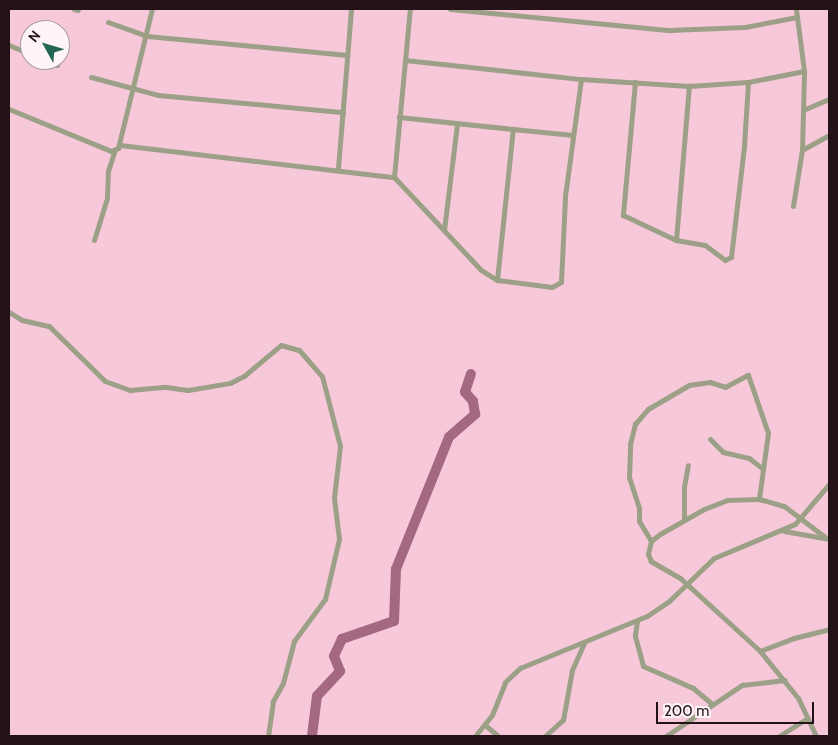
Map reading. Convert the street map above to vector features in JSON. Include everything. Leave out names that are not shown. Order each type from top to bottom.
[{"type":"street","points":[[94,240],[107,198],[108,172],[115,150],[120,145],[152,9]]},
{"type":"street","points":[[338,168],[351,9]]},
{"type":"street","points":[[394,177],[410,9]]},
{"type":"street","points":[[450,9],[670,30],[745,27],[797,17]]},
{"type":"street","points":[[793,206],[802,150],[804,71],[796,9]]},
{"type":"street","points":[[108,22],[147,36],[347,55]]},
{"type":"street","points":[[405,60],[581,79],[689,86],[748,82],[804,71]]},
{"type":"street","points":[[91,77],[133,90],[166,96],[343,112]]},
{"type":"street","points":[[120,145],[338,168],[394,177],[481,270],[498,280],[559,285],[573,135],[581,79]]},
{"type":"street","points":[[635,82],[623,215],[676,240],[704,245],[722,259],[731,257],[744,146],[748,82]]},
{"type":"street","points":[[676,240],[689,86]]},
{"type":"street","points":[[803,110],[829,99]]},
{"type":"street","points":[[9,109],[115,150]]},
{"type":"street","points":[[399,117],[573,135]]},
{"type":"street","points":[[444,230],[456,124]]},
{"type":"street","points":[[498,280],[513,129]]},
{"type":"street","points":[[802,150],[829,135]]},
{"type":"street","points":[[9,312],[22,320],[49,326],[105,381],[130,390],[166,387],[188,390],[230,383],[244,376],[281,345],[299,350],[322,376],[340,446],[334,498],[339,539],[325,599],[294,641],[283,683],[273,702],[268,736]]},
{"type":"street","points":[[759,499],[762,468],[768,449],[767,424],[747,375],[725,387],[710,382],[689,385],[648,409],[635,424],[630,444],[629,478],[639,508],[639,521],[651,541],[648,559],[676,574],[760,651],[784,680],[808,718],[816,736]]},
{"type":"street","points":[[710,439],[723,452],[749,458],[762,468]]},
{"type":"street","points":[[684,520],[684,487],[688,465]]},
{"type":"street","points":[[475,736],[485,724],[505,682],[515,672],[637,621],[662,607],[714,558],[783,531],[802,518],[829,484]]},
{"type":"street","points":[[651,541],[684,520],[722,501],[759,499],[784,506],[827,538]]},
{"type":"street","points":[[783,531],[827,538]]},
{"type":"street","points":[[637,621],[635,636],[643,666],[694,688],[712,703]]},
{"type":"street","points":[[760,651],[829,629]]},
{"type":"street","points":[[545,736],[563,720],[572,670],[584,643]]},
{"type":"street","points":[[666,736],[712,703],[742,685],[784,680]]},
{"type":"street","points":[[779,736],[808,718]]},
{"type":"street","points":[[485,724],[498,736]]},
{"type":"waterway","points":[[312,736],[317,696],[340,671],[334,656],[342,639],[394,621],[396,569],[449,437],[475,414],[473,401],[465,392],[471,374]]}]
